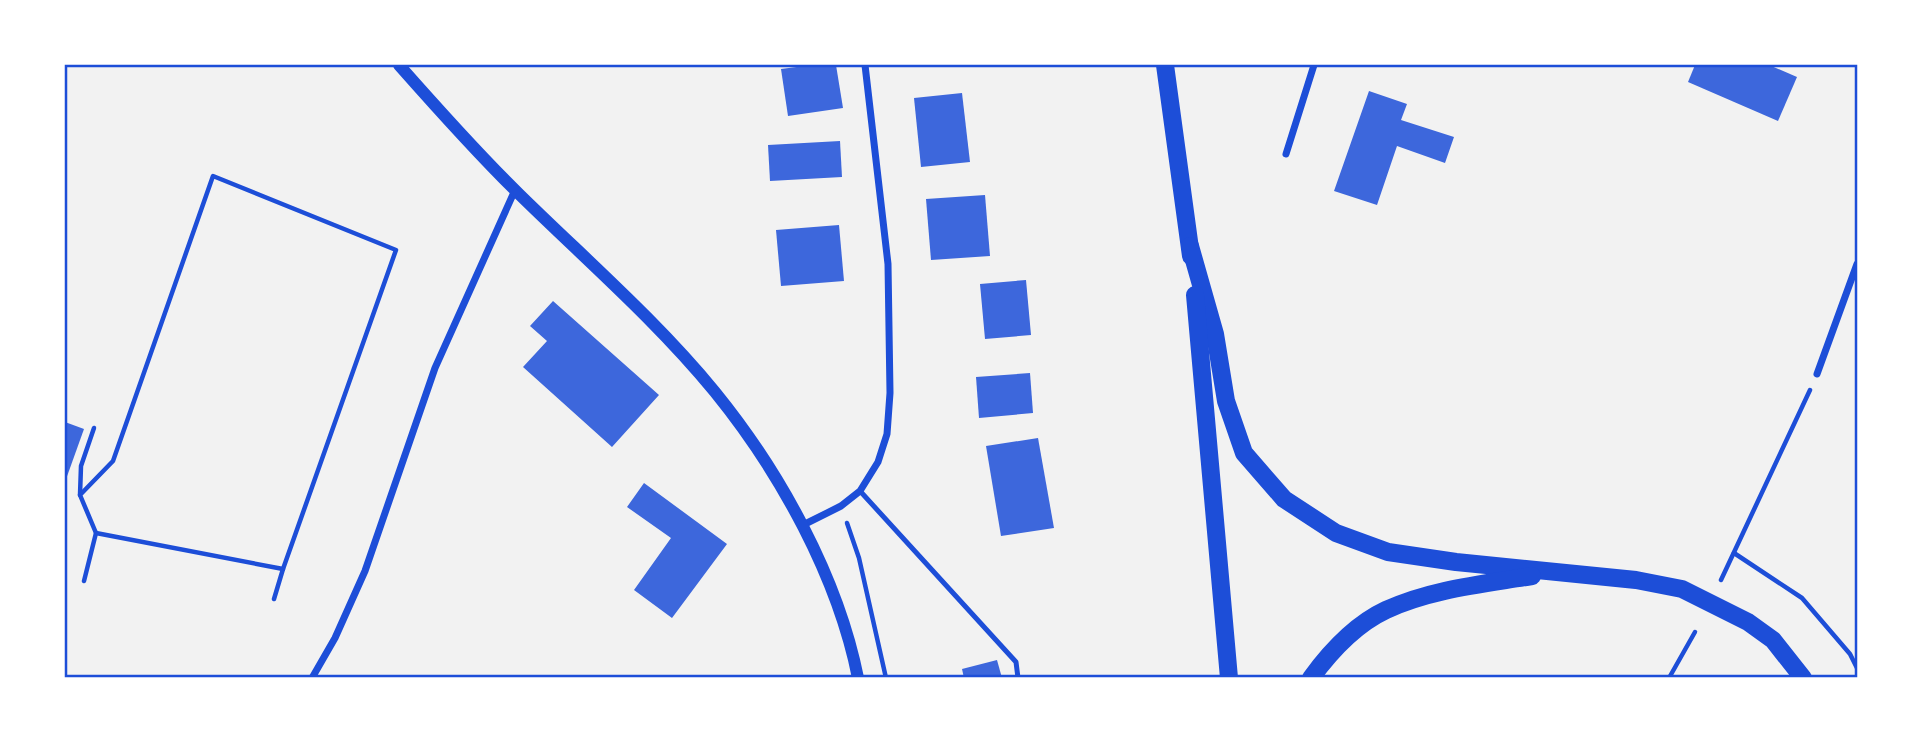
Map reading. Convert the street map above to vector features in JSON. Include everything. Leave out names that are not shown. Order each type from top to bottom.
[{"type":"main road","points":[[1165,65],[1190,246],[1229,678]]},
{"type":"main road","points":[[1190,246],[1214,334],[1226,401],[1244,453],[1284,499],[1336,533],[1388,552],[1456,562],[1636,580],[1682,589],[1748,622],[1773,640],[1803,678]]},
{"type":"main road","points":[[1311,678],[1350,633],[1384,611],[1420,596],[1556,571]]},
{"type":"street","points":[[399,65],[450,123],[657,327],[715,392],[769,468],[803,525],[832,591],[858,678]]},
{"type":"street","points":[[803,525],[841,506],[860,491],[878,462],[887,433],[890,393],[888,264],[865,65]]},
{"type":"street","points":[[1286,154],[1314,65]]},
{"type":"street","points":[[312,678],[335,638],[365,571],[435,368],[515,190]]},
{"type":"street","points":[[1817,374],[1857,264]]},
{"type":"lane","points":[[860,491],[1016,662],[1017,678]]},
{"type":"path","points":[[80,495],[113,461],[213,176],[396,250],[274,599]]},
{"type":"path","points":[[1721,580],[1817,374]]},
{"type":"path","points":[[84,581],[96,533],[80,495],[81,466],[94,428]]},
{"type":"path","points":[[841,506],[859,558],[886,678]]},
{"type":"path","points":[[96,533],[283,569]]},
{"type":"path","points":[[1734,553],[1802,598],[1850,654],[1857,668]]},
{"type":"path","points":[[1669,678],[1695,632]]},
{"type":"building","points":[[836,65],[843,108],[788,116],[781,69]]},
{"type":"building","points":[[1695,65],[1769,65],[1797,77],[1778,121],[1688,82]]},
{"type":"building","points":[[1369,91],[1407,104],[1401,120],[1454,137],[1445,163],[1397,146],[1377,205],[1334,191]]},
{"type":"building","points":[[962,93],[970,162],[921,167],[914,98]]},
{"type":"building","points":[[840,141],[842,177],[770,181],[768,145]]},
{"type":"building","points":[[985,195],[990,256],[931,260],[926,199]]},
{"type":"building","points":[[839,225],[844,281],[781,286],[776,230]]},
{"type":"building","points":[[1026,280],[1031,335],[985,339],[980,284]]},
{"type":"building","points":[[553,301],[659,395],[612,447],[523,367],[547,341],[530,326]]},
{"type":"building","points":[[1030,373],[1033,413],[979,418],[976,377]]},
{"type":"building","points":[[65,422],[84,429],[65,482]]},
{"type":"building","points":[[1038,438],[1054,528],[1001,536],[986,446]]},
{"type":"building","points":[[644,483],[727,544],[672,618],[634,590],[671,538],[627,507]]},
{"type":"building","points":[[997,660],[1002,678],[964,678],[962,669]]}]
